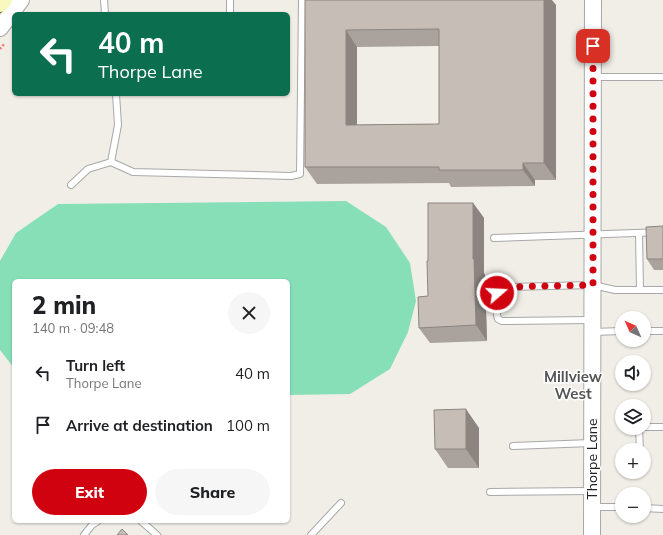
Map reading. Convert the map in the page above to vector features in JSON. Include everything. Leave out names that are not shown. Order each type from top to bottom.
[{"type":"main road","points":[[0,3],[3,0]]},
{"type":"street","points":[[13,12],[22,0]]},
{"type":"street","name":"Thorpe Lane","points":[[592,535],[593,0]]},
{"type":"street","points":[[0,28],[12,13]]},
{"type":"lane","points":[[104,0],[105,12]]},
{"type":"lane","points":[[230,0],[230,12]]},
{"type":"lane","points":[[71,185],[88,169],[110,162],[134,172],[291,176],[300,174],[302,0]]},
{"type":"lane","points":[[593,77],[663,77]]},
{"type":"lane","points":[[110,162],[118,125],[116,96]]},
{"type":"lane","points":[[494,238],[663,232]]},
{"type":"lane","points":[[639,233],[640,290]]},
{"type":"lane","points":[[615,330],[592,326],[502,322],[497,316],[497,293],[504,287],[593,285],[615,290],[663,290]]},
{"type":"lane","points":[[651,331],[663,330]]},
{"type":"lane","points":[[651,427],[663,427]]},
{"type":"lane","points":[[513,446],[592,443]]},
{"type":"lane","points":[[490,492],[592,490]]},
{"type":"lane","points":[[311,535],[341,503]]},
{"type":"lane","points":[[592,507],[615,507]]},
{"type":"lane","points":[[651,508],[663,509]]},
{"type":"lane","points":[[84,535],[95,523]]},
{"type":"lane","points":[[143,523],[156,535]]},
{"type":"green space","points":[[346,201],[386,227],[410,263],[416,301],[408,332],[390,369],[350,394],[290,395],[290,279],[12,279],[12,365],[0,350],[0,261],[16,233],[58,204]]},
{"type":"building","points":[[305,0],[544,0],[544,163],[523,163],[523,170],[439,170],[439,167],[305,167]],"holes":[[[439,29],[439,124],[346,125],[346,30]]]},
{"type":"building","points":[[428,203],[473,203],[473,259],[476,325],[419,328],[418,297],[428,296]]},
{"type":"building","points":[[663,226],[663,259],[647,259],[646,227]]},
{"type":"building","points":[[466,409],[466,449],[435,449],[434,410]]},
{"type":"building","points":[[122,529],[128,535],[117,535]]},
{"type":"district","name":"Millview West","points":[[573,384]]},
{"type":"route","points":[[497,293],[504,287],[593,285],[593,46]]}]
